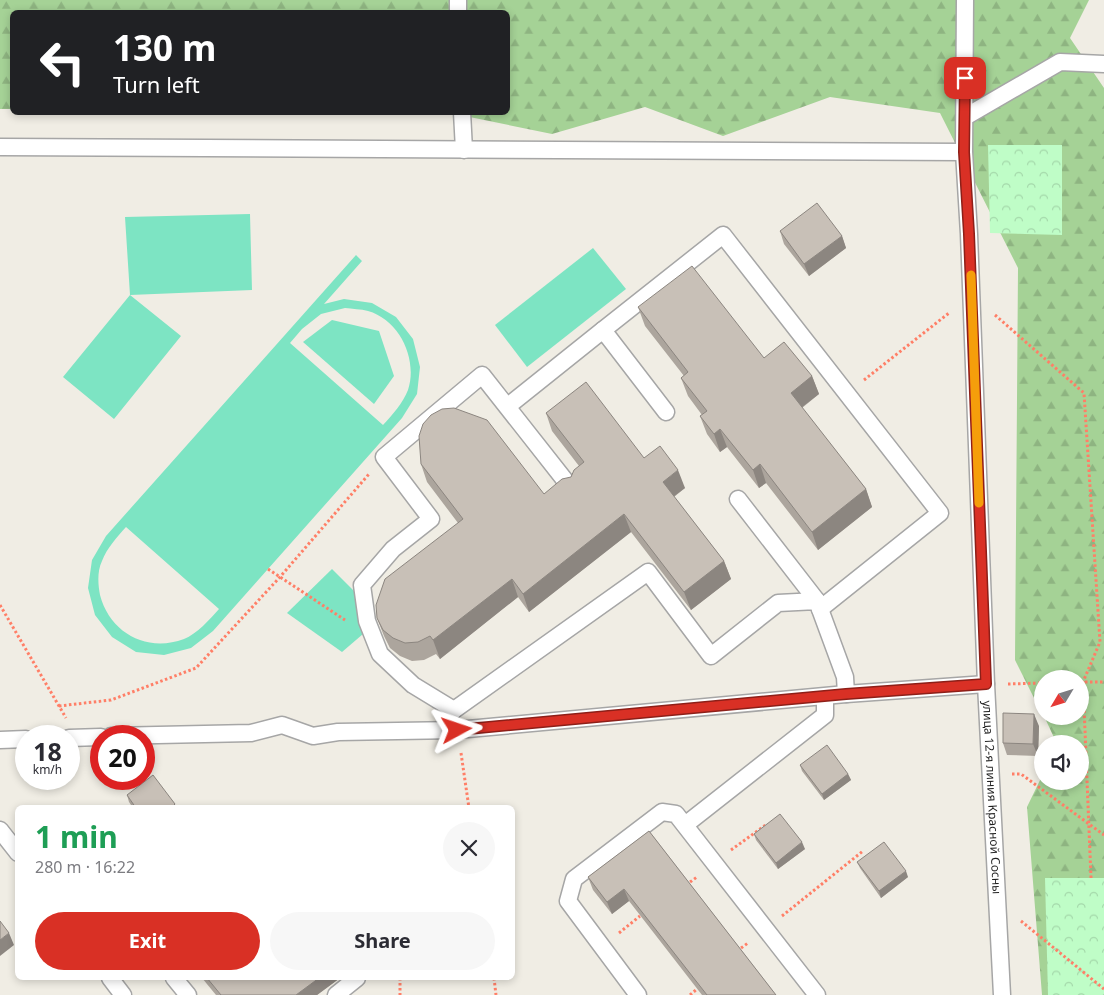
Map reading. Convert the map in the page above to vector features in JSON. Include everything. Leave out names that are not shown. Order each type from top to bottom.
[{"type":"lane","name":"улица 12-я линия Красной Сосны","points":[[965,0],[964,152],[972,295],[986,684],[1002,995]]},
{"type":"lane","points":[[965,116],[1060,62],[1104,64]]},
{"type":"lane","points":[[462,115],[464,150]]},
{"type":"lane","points":[[0,147],[964,152]]},
{"type":"lane","points":[[454,710],[648,572],[711,656],[778,604],[818,605],[940,513],[723,235],[508,406]]},
{"type":"lane","points":[[603,330],[666,412]]},
{"type":"lane","points":[[454,710],[413,685],[380,654],[367,621],[362,585],[393,549],[431,519],[384,456],[482,375],[571,488]]},
{"type":"lane","points":[[738,499],[818,605],[844,678],[846,694]]},
{"type":"lane","points":[[155,735],[251,733],[282,726],[313,736],[338,732],[457,730],[846,694],[986,684]]},
{"type":"lane","points":[[685,825],[825,715],[824,697]]},
{"type":"lane","points":[[454,710],[457,730]]},
{"type":"lane","points":[[0,740],[15,739]]},
{"type":"lane","points":[[638,995],[568,901],[574,879],[662,812],[676,814],[817,995]]},
{"type":"lane","points":[[0,830],[15,849]]},
{"type":"lane","points":[[112,980],[123,995]]},
{"type":"lane","points":[[176,980],[188,995]]},
{"type":"lane","points":[[336,995],[355,980]]},
{"type":"path","points":[[847,394],[972,295],[1084,393],[1100,642],[1087,670]]},
{"type":"path","points":[[59,706],[111,700],[196,668],[280,577],[384,456]]},
{"type":"path","points":[[268,569],[375,640]]},
{"type":"path","points":[[0,605],[59,706],[68,725]]},
{"type":"path","points":[[1089,682],[1104,682]]},
{"type":"path","points":[[986,684],[1034,683]]},
{"type":"path","points":[[1084,725],[1092,878]]},
{"type":"path","points":[[457,730],[469,805]]},
{"type":"path","points":[[992,775],[1021,774],[1104,834]]},
{"type":"path","points":[[714,863],[767,824]]},
{"type":"path","points":[[766,929],[863,850]]},
{"type":"path","points":[[998,902],[1104,989]]},
{"type":"path","points":[[400,980],[400,995]]},
{"type":"path","points":[[494,980],[496,995]]},
{"type":"path","points":[[690,995],[697,989]]},
{"type":"green space","points":[[0,0],[1089,0],[1070,38],[1104,88],[1104,995],[1042,995],[1027,807],[1035,790],[1089,790],[1089,735],[1053,735],[1048,725],[1089,725],[1089,670],[1034,670],[1034,698],[1015,660],[1018,268],[940,113],[830,97],[723,136],[645,107],[552,134],[460,115],[510,115],[510,10],[10,10],[10,109],[0,109]]},
{"type":"green space","points":[[988,145],[1062,145],[1062,235],[990,233]]},
{"type":"green space","points":[[250,214],[252,290],[130,295],[125,217]]},
{"type":"green space","points":[[593,248],[626,289],[527,367],[495,325]]},
{"type":"green space","points":[[356,255],[362,261],[324,304],[344,299],[372,303],[396,317],[413,339],[420,367],[417,394],[402,418],[213,631],[191,648],[164,655],[136,652],[112,637],[95,615],[88,588],[92,560],[106,536]],"holes":[[[345,308],[368,311],[389,323],[404,343],[408,354],[410,366],[408,390],[394,413],[383,425],[290,343],[302,329],[321,314]],[[126,527],[219,609],[194,634],[170,643],[144,641],[121,629],[112,620],[100,595],[99,569],[107,552]]]},
{"type":"green space","points":[[130,295],[181,336],[114,419],[63,377]]},
{"type":"green space","points":[[332,320],[379,331],[394,376],[374,404],[303,342]]},
{"type":"green space","points":[[332,569],[356,593],[363,634],[342,652],[287,613]]},
{"type":"green space","points":[[1045,878],[1104,878],[1104,995],[1048,995]]},
{"type":"building","points":[[817,203],[842,236],[804,264],[780,231]]},
{"type":"building","points":[[692,266],[764,358],[784,342],[812,376],[791,393],[866,489],[812,532],[760,464],[753,470],[720,429],[714,434],[700,416],[707,411],[681,378],[688,372],[638,307]]},
{"type":"building","points":[[586,382],[644,458],[660,446],[678,470],[663,482],[724,561],[684,592],[624,514],[523,594],[512,579],[433,640],[430,636],[418,642],[405,643],[393,638],[383,630],[377,618],[376,605],[385,579],[463,519],[421,464],[419,436],[423,424],[431,415],[442,409],[454,408],[487,420],[544,494],[562,479],[571,477],[574,470],[584,462],[546,413]]},
{"type":"building","points":[[1003,713],[1034,714],[1033,744],[1003,743]]},
{"type":"building","points":[[827,745],[848,774],[822,794],[800,765]]},
{"type":"building","points":[[155,778],[175,804],[174,805],[134,805],[127,795],[134,790],[155,790]]},
{"type":"building","points":[[780,814],[802,842],[776,863],[754,834]]},
{"type":"building","points":[[649,831],[776,995],[707,995],[624,889],[607,902],[588,877]]},
{"type":"building","points":[[884,842],[906,871],[879,891],[857,862]]},
{"type":"building","points":[[0,921],[9,933],[0,940]]},
{"type":"building","points":[[209,980],[316,980],[296,995],[221,995]]},
{"type":"slow traffic","points":[[971,275],[979,503]]},
{"type":"route","points":[[457,730],[846,694],[986,684],[969,234],[964,152],[965,78]]}]
